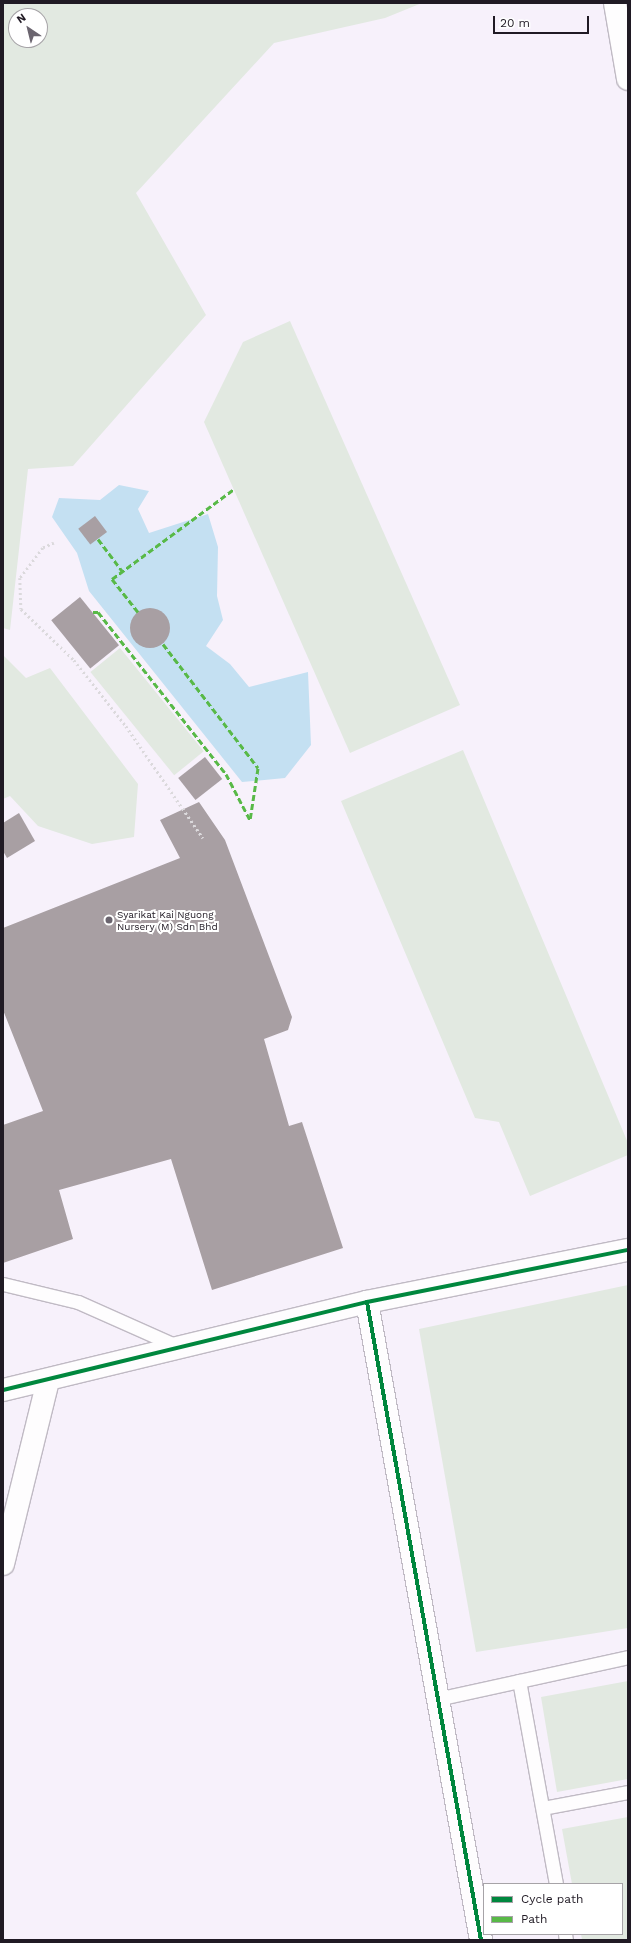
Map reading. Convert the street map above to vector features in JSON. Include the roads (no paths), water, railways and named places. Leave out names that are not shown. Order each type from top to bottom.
[{"type":"street","points":[[615,3],[628,79]]},
{"type":"street","points":[[3,1390],[48,1381],[367,1302],[628,1250]]},
{"type":"street","points":[[367,1302],[481,1940]]},
{"type":"street","points":[[3,1564],[48,1381]]},
{"type":"lane","points":[[3,1284],[78,1302],[180,1348]]},
{"type":"lane","points":[[437,1698],[628,1657]]},
{"type":"lane","points":[[519,1681],[556,1883]]},
{"type":"lane","points":[[543,1808],[628,1792]]},
{"type":"water","points":[[119,485],[149,491],[138,509],[149,533],[208,514],[218,547],[217,596],[223,620],[206,646],[230,664],[249,687],[308,672],[311,745],[285,778],[242,782],[89,591],[77,553],[52,517],[59,498],[100,500]]},
{"type":"place","name":"Syarikat Kai Nguong Nursery (M) Sdn Bhd","points":[[109,920]]}]
